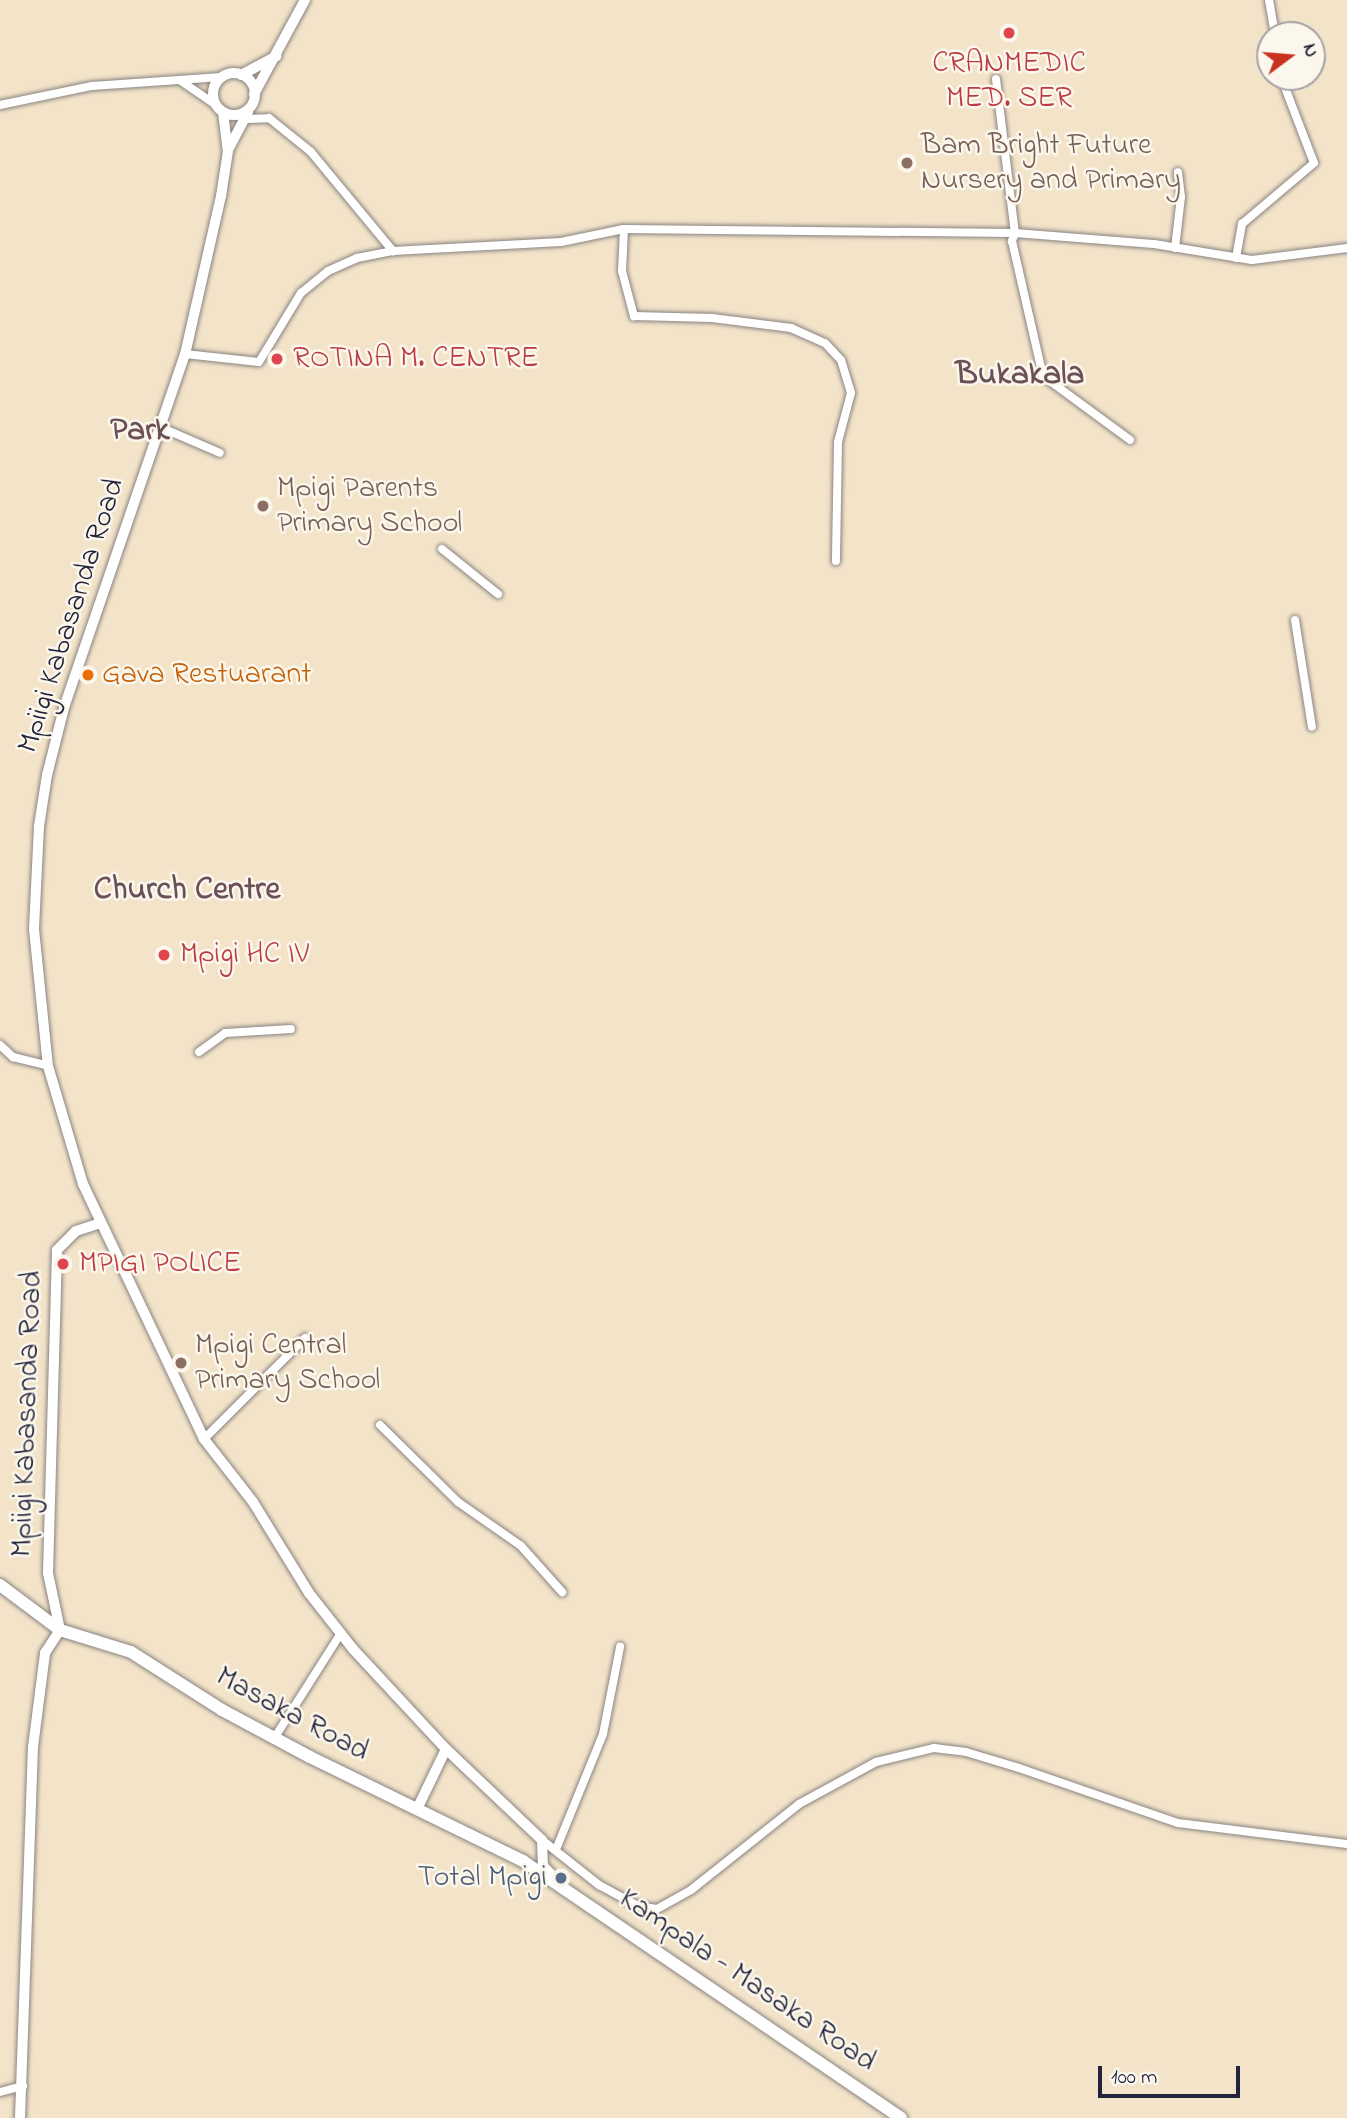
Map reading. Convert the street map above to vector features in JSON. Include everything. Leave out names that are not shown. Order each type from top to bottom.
[{"type":"main road","points":[[279,55],[241,75],[222,77],[215,87],[220,108],[246,116],[254,94],[279,55],[305,0]]},
{"type":"main road","points":[[241,75],[250,82],[254,94]]},
{"type":"main road","name":"Mpiigi Kabasanda Road","points":[[220,108],[228,150]]},
{"type":"main road","name":"Mpiigi Kabasanda Road","points":[[246,116],[228,150],[185,354],[65,704],[47,775],[39,826],[34,929],[48,1066],[64,1131],[100,1223],[204,1439],[253,1502],[309,1593],[341,1633],[446,1749],[542,1840]]},
{"type":"main road","name":"Mpiigi Kabasanda Road","points":[[60,1630],[48,1573],[57,1250],[76,1231],[100,1223]]},
{"type":"main road","name":"Masaka Road","points":[[0,1585],[60,1630],[131,1652],[199,1696],[275,1737],[418,1807],[565,1888]]},
{"type":"main road","points":[[20,2118],[35,1723],[45,1653],[60,1630]]},
{"type":"main road","points":[[418,1807],[446,1749]]},
{"type":"main road","points":[[542,1840],[543,1866],[565,1888]]},
{"type":"main road","name":"Kampala - Masaka Road","points":[[565,1888],[901,2118]]},
{"type":"street","points":[[1269,0],[1273,21]]},
{"type":"street","points":[[0,105],[92,86],[222,77]]},
{"type":"street","points":[[996,79],[1015,233],[1012,241],[1044,376],[1130,440]]},
{"type":"street","points":[[181,81],[220,108]]},
{"type":"street","points":[[1236,258],[1242,224],[1314,163],[1286,91]]},
{"type":"street","points":[[246,116],[269,118],[311,152],[393,251]]},
{"type":"street","points":[[1175,248],[1181,197],[1178,172]]},
{"type":"street","points":[[185,354],[259,362],[310,285],[342,262],[393,251],[561,242],[624,229],[1015,233],[1175,248],[1252,260],[1347,248]]},
{"type":"street","points":[[624,229],[622,271],[634,317],[712,318],[791,328],[825,343],[841,360],[851,393],[838,442],[836,561]]},
{"type":"street","points":[[160,427],[220,453]]},
{"type":"street","points":[[442,549],[498,594]]},
{"type":"street","points":[[1295,620],[1312,727]]},
{"type":"street","points":[[199,1052],[225,1033],[291,1029]]},
{"type":"street","points":[[0,1045],[21,1061],[48,1066]]},
{"type":"street","points":[[204,1439],[305,1338]]},
{"type":"street","points":[[380,1425],[458,1502],[521,1546],[562,1592]]},
{"type":"street","points":[[0,1594],[15,1597]]},
{"type":"street","points":[[275,1737],[341,1633]]},
{"type":"street","points":[[557,1847],[603,1734],[620,1647]]},
{"type":"street","points":[[542,1840],[557,1847],[599,1885],[638,1906],[657,1909],[691,1890],[799,1804],[876,1762],[923,1748],[979,1756],[1178,1823],[1347,1844]]},
{"type":"street","points":[[0,2092],[23,2086]]},
{"type":"place","name":"CRANMEDIC MED. SER","points":[[1009,33]]},
{"type":"place","name":"Bam Bright Future Nursery and Primary","points":[[907,163]]},
{"type":"place","name":"ROTINA M. CENTRE","points":[[277,359]]},
{"type":"place","name":"Mpigi Parents Primary School","points":[[263,506]]},
{"type":"place","name":"Gava Restuarant","points":[[88,675]]},
{"type":"place","name":"Mpigi HC IV","points":[[164,955]]},
{"type":"place","name":"MPIGI POLICE","points":[[63,1264]]},
{"type":"place","name":"Mpigi Central Primary School","points":[[181,1363]]},
{"type":"place","name":"Total Mpigi","points":[[561,1878]]},
{"type":"district","name":"Bukakala","points":[[1020,376]]},
{"type":"district","name":"Park","points":[[140,432]]},
{"type":"district","name":"Church Centre","points":[[187,891]]}]
